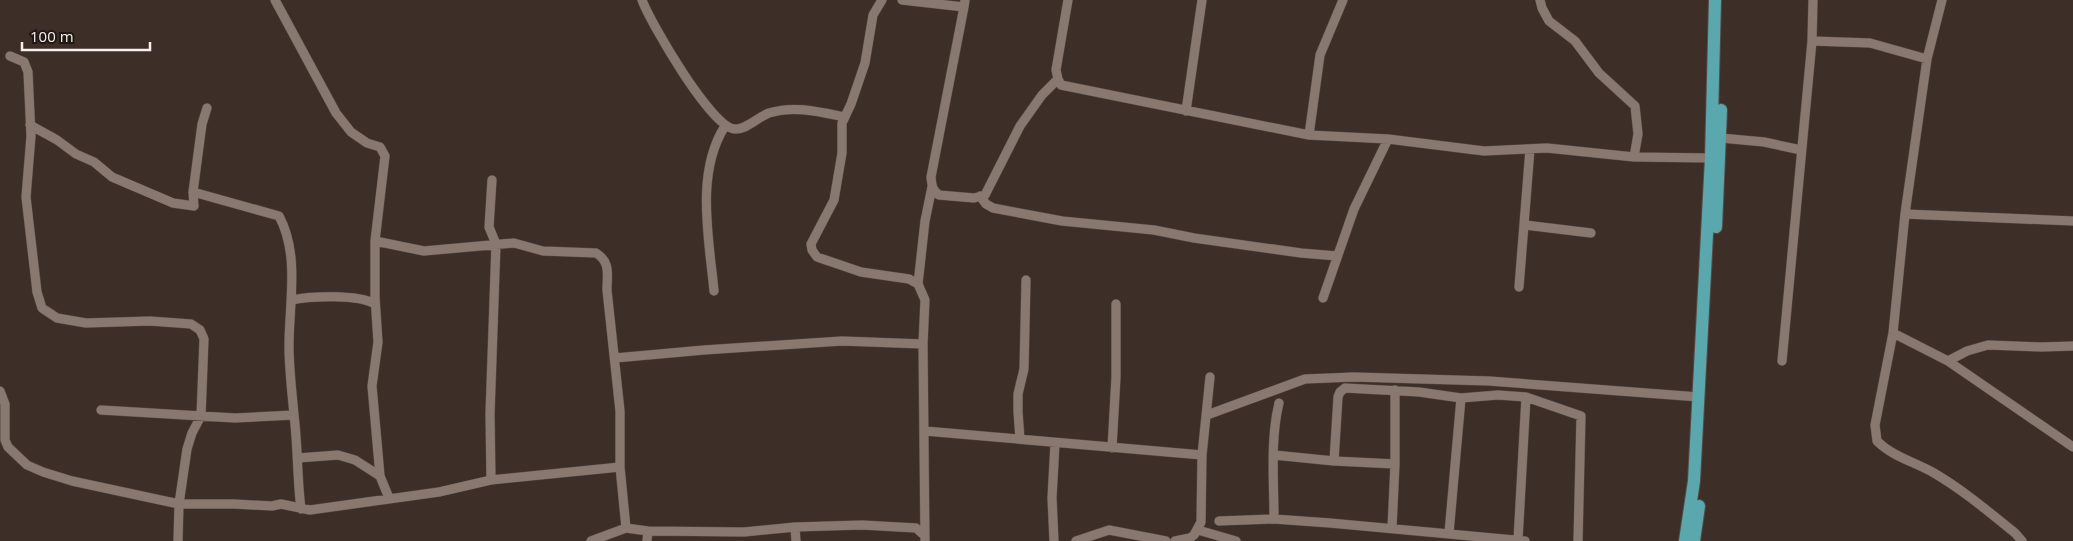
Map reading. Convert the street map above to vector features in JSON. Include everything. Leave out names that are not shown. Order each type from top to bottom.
[{"type":"main road","points":[[1685,541],[1694,481],[1699,397],[1711,158],[1715,0]]},
{"type":"main road","points":[[1694,541],[1702,482],[1721,138],[1723,0]]},
{"type":"street","points":[[642,0],[651,21],[693,90],[725,126],[735,129],[741,128],[767,114],[789,109],[845,117]]},
{"type":"street","points":[[882,0],[873,15],[865,62],[842,123],[842,153],[834,200],[812,244],[812,250],[817,257],[861,272],[909,279],[918,284]]},
{"type":"street","points":[[902,0],[964,4],[931,177],[932,187],[925,221],[918,284],[925,300],[923,344],[925,538]]},
{"type":"street","points":[[1068,0],[1058,52],[1058,78],[1061,85],[1309,135],[1388,139],[1484,151],[1547,148],[1634,157],[1711,158]]},
{"type":"street","points":[[1186,111],[1202,0]]},
{"type":"street","points":[[1309,135],[1320,55],[1342,0]]},
{"type":"street","points":[[1540,0],[1542,8],[1550,21],[1575,41],[1599,73],[1635,106],[1638,134],[1634,157]]},
{"type":"street","points":[[1782,361],[1812,41],[1812,0]]},
{"type":"street","points":[[1942,0],[1927,59],[1905,214],[1893,333],[1875,425],[1877,442],[1886,450],[1933,472],[1962,491],[2009,528],[2022,541]]},
{"type":"street","points":[[278,1],[336,113],[351,132],[367,143],[380,147],[385,156],[375,241],[375,304],[378,342],[372,386],[380,476],[389,498]]},
{"type":"street","points":[[1812,41],[1870,44],[1927,59]]},
{"type":"street","points":[[10,56],[24,62],[28,72],[30,125],[26,197],[37,292],[42,308],[56,318],[86,322],[150,321],[191,324],[200,330],[204,339],[201,416],[192,433],[187,449],[179,504],[178,541]]},
{"type":"street","points":[[932,187],[939,195],[974,198],[985,195],[1020,126],[1042,95],[1058,78]]},
{"type":"street","points":[[30,125],[57,140],[76,154],[94,162],[112,178],[173,203],[194,206],[193,192],[202,124],[207,108]]},
{"type":"street","points":[[714,291],[708,220],[708,176],[716,140],[725,126]]},
{"type":"street","points":[[1721,138],[1764,142],[1801,150]]},
{"type":"street","points":[[1323,298],[1354,209],[1388,139]]},
{"type":"street","points":[[1519,287],[1530,149]]},
{"type":"street","points":[[491,480],[490,405],[496,244],[490,227],[492,180]]},
{"type":"street","points":[[193,192],[280,216],[285,228],[291,251],[289,347],[301,509]]},
{"type":"street","points":[[980,196],[986,204],[993,208],[1062,220],[1154,230],[1194,238],[1301,253],[1337,256]]},
{"type":"street","points":[[1905,214],[2073,220]]},
{"type":"street","points":[[1525,225],[1591,233]]},
{"type":"street","points":[[375,241],[424,251],[514,243],[543,251],[596,253],[603,257],[607,264],[607,290],[620,411],[620,467],[626,528]]},
{"type":"street","points":[[1020,439],[1018,394],[1024,369],[1026,280]]},
{"type":"street","points":[[291,300],[308,297],[336,297],[368,300],[375,304]]},
{"type":"street","points":[[1112,448],[1116,377],[1116,304]]},
{"type":"street","points":[[1893,333],[1948,361],[2073,447]]},
{"type":"street","points":[[615,358],[842,341],[923,344]]},
{"type":"street","points":[[1948,361],[1967,351],[1988,345],[2073,346]]},
{"type":"street","points":[[1206,415],[1305,379],[1354,376],[1489,381],[1699,397]]},
{"type":"street","points":[[1175,541],[1190,538],[1198,530],[1200,522],[1202,455],[1210,377]]},
{"type":"street","points":[[1334,461],[1340,392],[1345,388],[1395,390],[1461,398],[1498,395],[1526,397],[1580,416],[1578,541]]},
{"type":"street","points":[[1392,528],[1396,464],[1395,390]]},
{"type":"street","points":[[0,391],[5,404],[6,440],[12,451],[27,465],[72,481],[179,504],[272,506],[281,504],[310,510],[439,492],[491,480],[620,467]]},
{"type":"street","points":[[1518,540],[1526,397]]},
{"type":"street","points":[[1449,533],[1461,398]]},
{"type":"street","points":[[1274,519],[1274,455],[1279,404]]},
{"type":"street","points":[[101,410],[235,418],[294,415]]},
{"type":"street","points":[[925,431],[1202,455]]},
{"type":"street","points":[[1054,541],[1052,498],[1055,443]]},
{"type":"street","points":[[298,458],[338,455],[355,460],[380,476]]},
{"type":"street","points":[[1274,455],[1334,461],[1396,464]]},
{"type":"street","points":[[1219,522],[1274,519],[1525,541]]},
{"type":"street","points":[[590,541],[626,528],[648,531],[744,532],[795,527],[862,525],[916,528],[925,538]]},
{"type":"street","points":[[795,527],[796,541]]},
{"type":"street","points":[[1076,541],[1109,530],[1166,541]]},
{"type":"street","points":[[1198,530],[1236,541]]},
{"type":"street","points":[[647,541],[648,531]]}]
